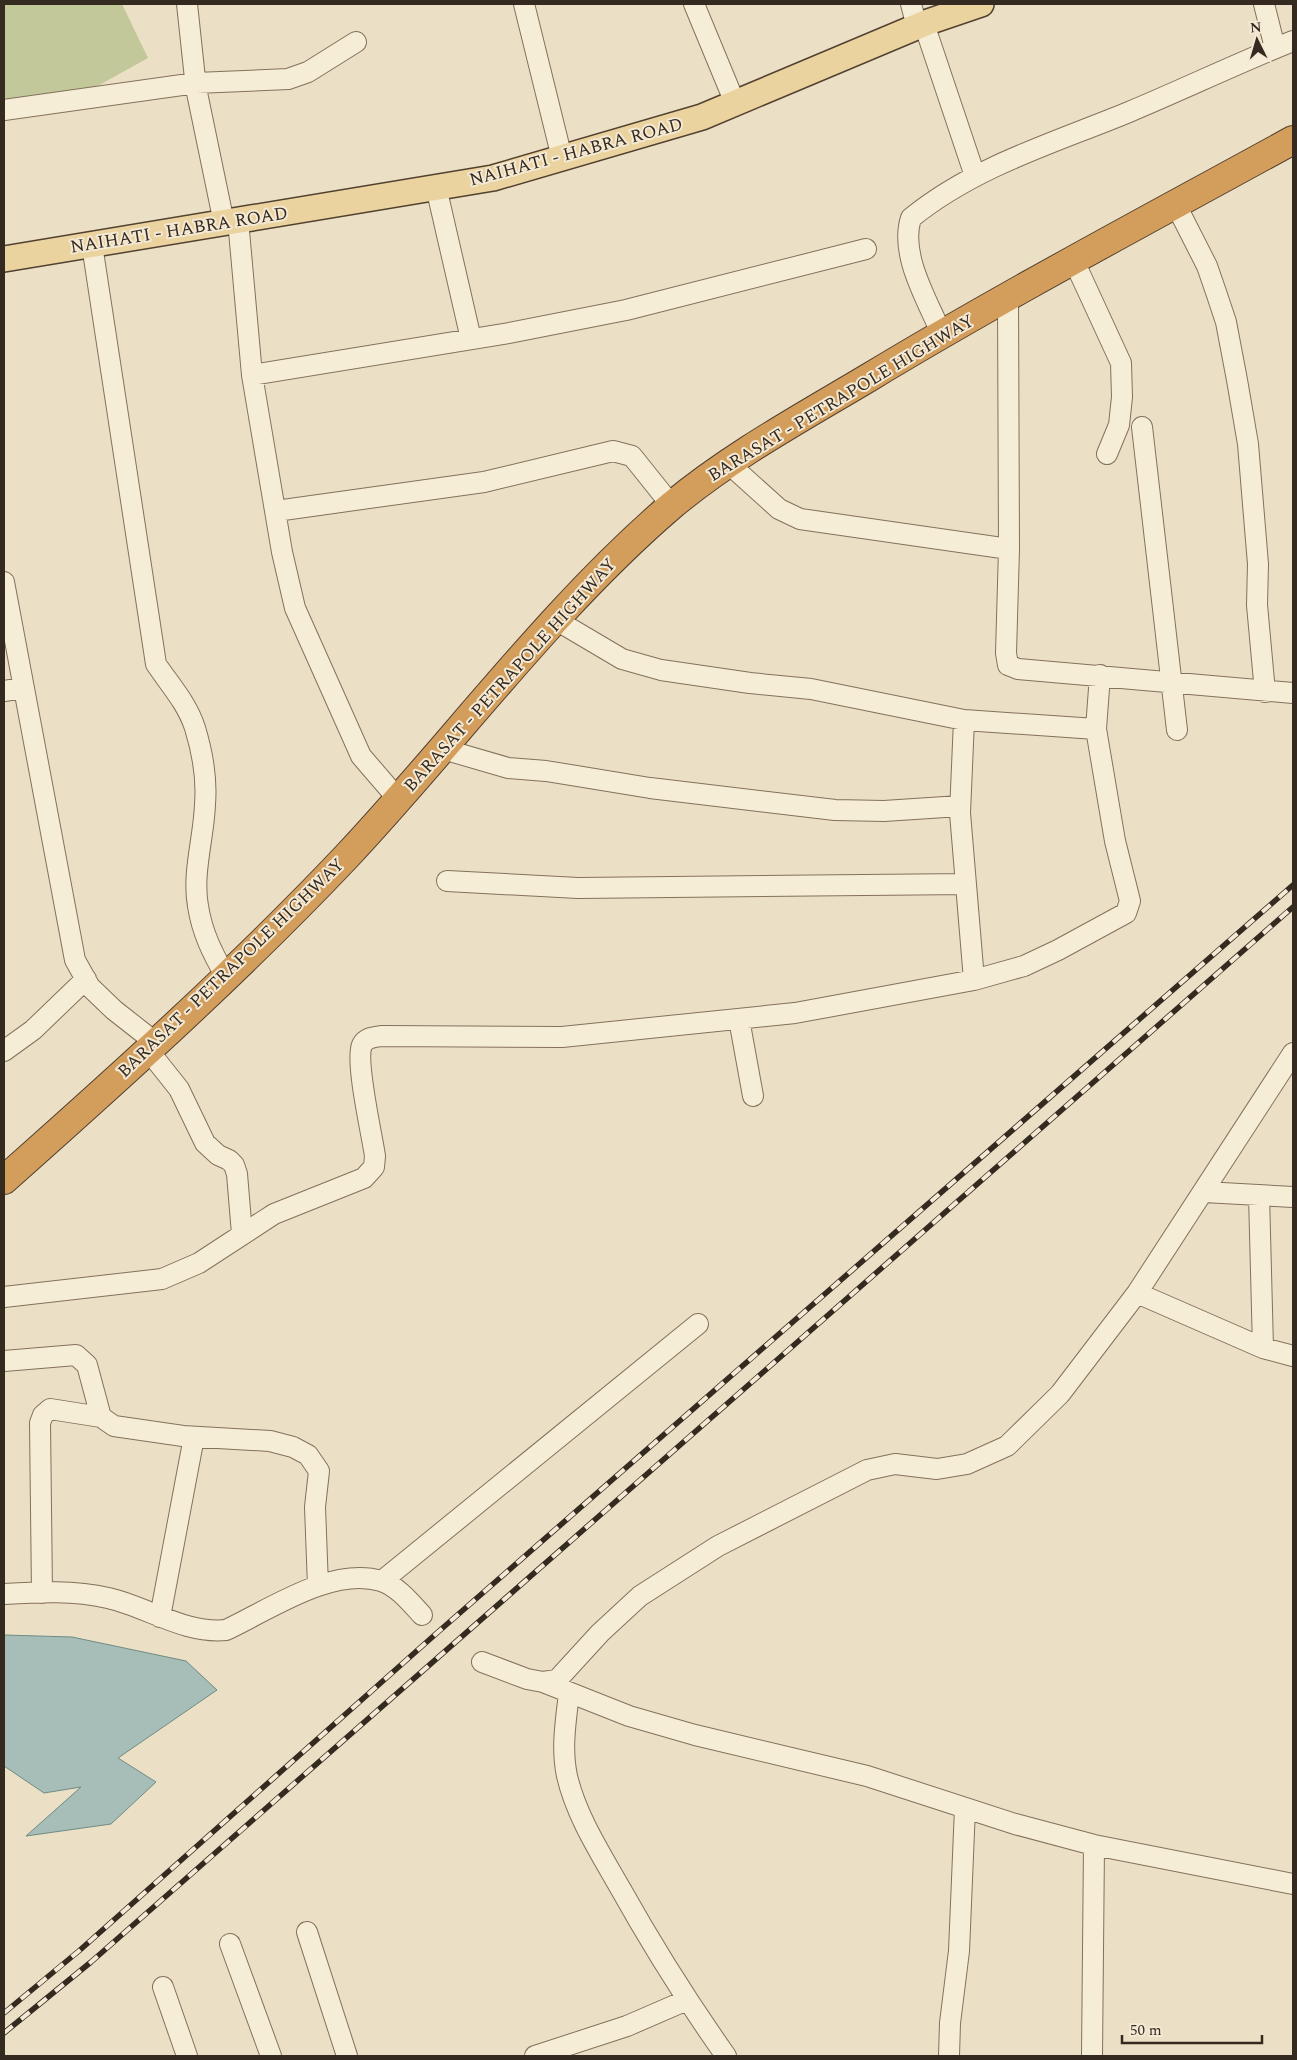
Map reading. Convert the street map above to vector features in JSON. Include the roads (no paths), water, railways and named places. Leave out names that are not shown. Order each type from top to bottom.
[{"type":"highway","name":"BARASAT - PETRAPOLE HIGHWAY","points":[[4,1180],[152,1047],[226,977],[347,856],[592,580],[672,506],[728,463],[942,335],[1293,140]]},
{"type":"main road","name":"NAIHATI - HABRA ROAD","points":[[4,259],[494,178],[702,117],[917,18],[976,5]]},
{"type":"street","points":[[187,4],[196,83],[231,221],[252,375],[282,552],[295,608],[361,756],[398,799]]},
{"type":"street","points":[[524,4],[562,158]]},
{"type":"street","points":[[694,4],[735,103]]},
{"type":"street","points":[[942,335],[914,268],[909,244],[911,218],[975,176],[1284,45],[1264,4]]},
{"type":"street","points":[[917,18],[975,176]]},
{"type":"street","points":[[4,110],[196,83],[288,78],[308,72],[356,42]]},
{"type":"street","points":[[436,188],[471,339]]},
{"type":"street","points":[[1176,205],[1207,266],[1226,322],[1237,380],[1248,444],[1258,564],[1258,605],[1265,692]]},
{"type":"street","points":[[92,245],[156,664],[178,692],[195,728],[202,759],[206,802],[198,872],[198,905],[207,943],[226,977]]},
{"type":"street","points":[[252,375],[471,339],[626,310],[866,249]]},
{"type":"street","points":[[1074,261],[1121,363],[1122,397],[1119,425],[1107,454]]},
{"type":"street","points":[[1008,298],[1009,549],[1006,653],[1008,665],[1018,669],[1293,694]]},
{"type":"street","points":[[1142,427],[1177,730]]},
{"type":"street","points":[[276,511],[484,482],[613,451],[624,452],[632,456],[672,506]]},
{"type":"street","points":[[728,463],[779,509],[800,519],[1009,549]]},
{"type":"street","points":[[4,582],[76,960],[90,987],[152,1047],[179,1089],[206,1143],[218,1155],[234,1165],[237,1174],[242,1234]]},
{"type":"street","points":[[556,620],[622,659],[661,670],[750,683],[811,689],[964,720],[1096,729]]},
{"type":"street","points":[[4,1296],[162,1279],[199,1263],[274,1214],[364,1178],[374,1166],[376,1156],[360,1062],[362,1045],[368,1038],[382,1036],[562,1036],[795,1013],[974,980],[1024,966],[1126,913],[1130,901],[1115,841],[1096,729],[1100,675]]},
{"type":"street","points":[[4,691],[24,688]]},
{"type":"street","points":[[964,720],[960,806],[974,980]]},
{"type":"street","points":[[443,749],[508,768],[546,771],[650,788],[834,810],[884,811],[960,806]]},
{"type":"street","points":[[447,882],[578,888],[966,884]]},
{"type":"street","points":[[4,1051],[33,1030],[86,979]]},
{"type":"street","points":[[740,1018],[753,1096]]},
{"type":"street","points":[[543,1682],[556,1680],[567,1671],[600,1633],[640,1596],[718,1546],[858,1475],[895,1464],[937,1469],[967,1464],[1007,1446],[1060,1394],[1137,1293],[1293,1053]]},
{"type":"street","points":[[1204,1192],[1293,1197]]},
{"type":"street","points":[[1259,1195],[1263,1348]]},
{"type":"street","points":[[1137,1293],[1263,1348],[1293,1356]]},
{"type":"street","points":[[382,1581],[698,1324]]},
{"type":"street","points":[[4,1362],[76,1355],[87,1365],[101,1418]]},
{"type":"street","points":[[42,1593],[40,1423],[43,1415],[50,1409],[101,1418],[114,1426],[194,1437],[270,1441],[293,1447],[308,1455],[319,1471],[315,1507],[318,1586]]},
{"type":"street","points":[[160,1617],[194,1437]]},
{"type":"street","points":[[4,1594],[74,1592],[108,1598],[160,1617],[195,1628],[212,1631],[226,1630],[326,1582],[358,1578],[382,1581],[407,1599],[422,1615]]},
{"type":"street","points":[[482,1662],[502,1671],[543,1682],[629,1716],[696,1735],[867,1776],[1015,1824],[1094,1845],[1293,1884]]},
{"type":"street","points":[[569,1692],[564,1749],[567,1774],[573,1796],[607,1866],[687,2000],[726,2056]]},
{"type":"street","points":[[949,2056],[950,2023],[959,1951],[965,1808]]},
{"type":"street","points":[[1092,2056],[1094,1845]]},
{"type":"street","points":[[307,1932],[346,2056]]},
{"type":"street","points":[[230,1944],[270,2056]]},
{"type":"street","points":[[163,1987],[187,2056]]},
{"type":"street","points":[[535,2056],[627,2026],[687,2000]]},
{"type":"water","points":[[4,1635],[72,1637],[186,1661],[217,1690],[118,1758],[156,1782],[111,1824],[26,1836],[81,1787],[44,1793],[4,1766]]},
{"type":"railway","points":[[4,2013],[80,1950],[438,1632],[1293,885]]},
{"type":"railway","points":[[4,2033],[91,1962],[1293,907]]}]
